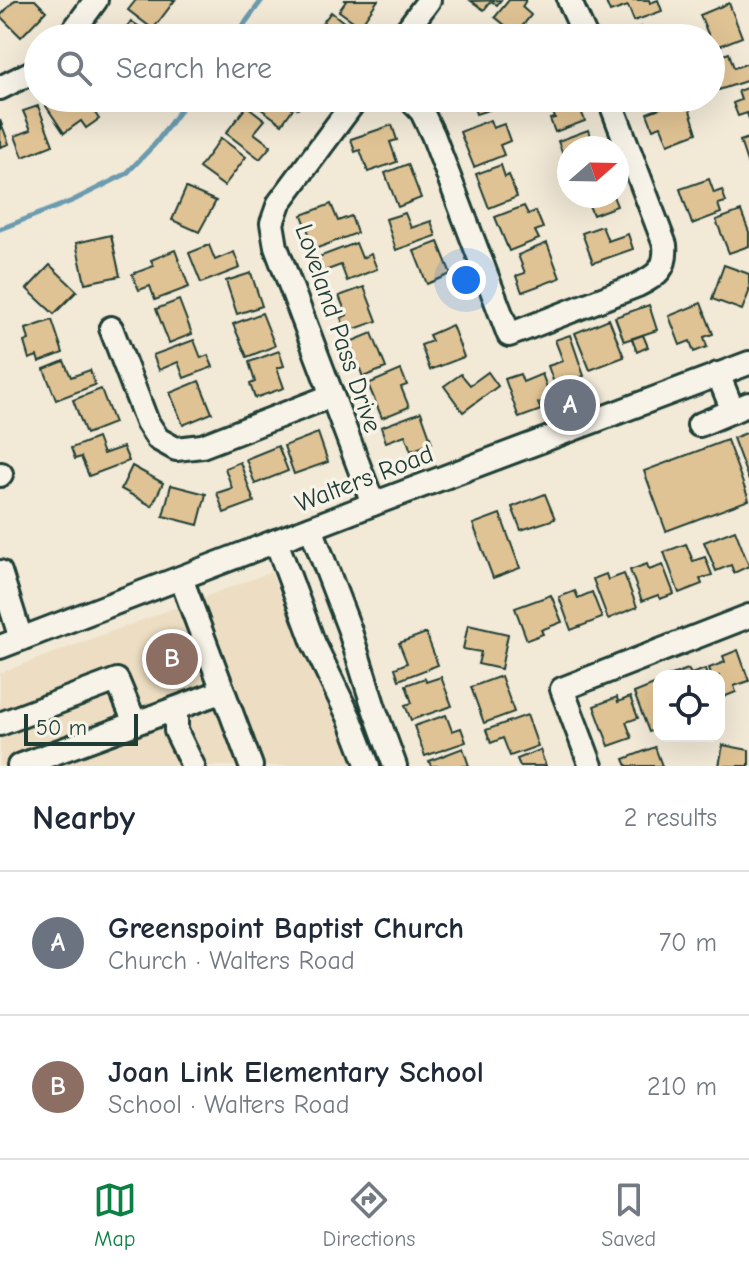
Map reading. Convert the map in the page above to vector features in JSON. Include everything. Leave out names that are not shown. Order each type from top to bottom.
[{"type":"street","points":[[78,24],[96,0]]},
{"type":"street","points":[[411,24],[429,0]]},
{"type":"street","points":[[569,0],[580,24]]},
{"type":"street","points":[[0,88],[24,76]]},
{"type":"street","name":"Loveland Pass Drive","points":[[347,112],[279,203],[272,223],[276,247],[373,504]]},
{"type":"street","points":[[422,112],[509,335],[638,285],[658,275],[666,261],[665,245],[614,112]]},
{"type":"street","points":[[111,328],[147,422],[158,439],[176,449],[202,446],[331,396]]},
{"type":"street","name":"Walters Road","points":[[10,643],[749,363]]},
{"type":"street","points":[[699,425],[741,407],[718,374]]},
{"type":"street","points":[[311,528],[349,628],[395,766]]},
{"type":"street","points":[[276,541],[314,644],[350,719],[368,766]]},
{"type":"street","points":[[0,572],[10,643]]},
{"type":"street","points":[[181,578],[251,766]]},
{"type":"street","points":[[591,766],[562,689],[749,616]]},
{"type":"street","points":[[0,724],[117,680],[135,723]]},
{"type":"street","points":[[19,766],[223,691]]},
{"type":"street","points":[[176,709],[176,731],[193,766]]},
{"type":"shaded area","points":[[271,572],[354,766],[0,766],[0,673]]},
{"type":"building","points":[[15,0],[35,0],[46,11],[34,24],[24,24],[21,37],[0,16]]},
{"type":"building","points":[[136,0],[175,0],[157,24],[146,24],[128,10]]},
{"type":"building","points":[[378,0],[361,24],[339,11],[346,1]]},
{"type":"building","points":[[501,0],[497,5],[491,1],[484,10],[471,1]]},
{"type":"building","points":[[509,0],[526,0],[522,7],[531,15],[524,24],[504,24],[495,17]]},
{"type":"building","points":[[605,0],[649,0],[650,3],[658,0],[662,11],[634,21],[628,6],[610,12]]},
{"type":"building","points":[[729,3],[742,37],[725,44],[725,24],[704,24],[700,15]]},
{"type":"building","points":[[331,12],[346,24],[322,24]]},
{"type":"building","points":[[729,53],[734,68],[749,63],[749,80],[725,88],[725,54]]},
{"type":"building","points":[[749,87],[749,119],[747,113],[738,116],[733,103],[741,100],[738,91]]},
{"type":"building","points":[[23,111],[40,112],[53,145],[23,157],[15,136],[31,130]]},
{"type":"building","points":[[50,112],[94,112],[99,119],[86,128],[81,121],[64,133]]},
{"type":"building","points":[[242,112],[255,112],[265,120],[254,133],[271,146],[260,159],[226,133]]},
{"type":"building","points":[[265,112],[290,112],[282,124]]},
{"type":"building","points":[[553,112],[581,112],[585,121],[555,132],[550,119],[555,118]]},
{"type":"building","points":[[690,112],[697,133],[668,144],[661,126],[653,129],[647,113]]},
{"type":"building","points":[[0,120],[9,144],[0,147]]},
{"type":"building","points":[[490,120],[493,128],[504,124],[510,141],[500,145],[504,155],[474,167],[460,132]]},
{"type":"building","points":[[392,125],[397,140],[390,142],[397,162],[368,172],[360,150],[355,152],[351,139]]},
{"type":"building","points":[[588,130],[590,136],[572,136]]},
{"type":"building","points":[[221,138],[246,157],[224,186],[199,168]]},
{"type":"building","points":[[749,138],[749,168],[740,141]]},
{"type":"building","points":[[408,164],[421,198],[398,207],[385,173]]},
{"type":"building","points":[[501,165],[505,177],[509,175],[517,197],[489,208],[476,174]]},
{"type":"building","points":[[709,179],[714,193],[722,190],[726,202],[718,204],[721,213],[692,224],[680,189]]},
{"type":"building","points":[[186,188],[216,201],[199,232],[172,220]]},
{"type":"building","points":[[331,204],[338,221],[351,216],[357,233],[315,249],[302,215]]},
{"type":"building","points":[[524,206],[528,214],[536,211],[543,228],[535,231],[539,239],[509,251],[495,217]]},
{"type":"building","points":[[590,208],[612,208],[593,215]]},
{"type":"building","points":[[741,211],[749,232],[749,246],[729,253],[716,220]]},
{"type":"building","points":[[405,213],[411,228],[431,221],[436,236],[396,250],[386,219]]},
{"type":"building","points":[[602,226],[608,241],[628,234],[633,249],[593,263],[582,233]]},
{"type":"building","points":[[111,235],[120,276],[85,283],[76,243]]},
{"type":"building","points":[[438,242],[451,274],[427,284],[414,251]]},
{"type":"building","points":[[356,243],[362,258],[371,254],[377,269],[347,281],[341,265],[322,272],[316,258]]},
{"type":"building","points":[[547,243],[560,278],[522,292],[516,276],[525,273],[518,255]]},
{"type":"building","points":[[209,245],[215,260],[234,252],[240,268],[201,283],[189,253]]},
{"type":"building","points":[[175,250],[189,287],[155,300],[150,286],[139,290],[132,274],[154,266],[151,260]]},
{"type":"building","points":[[50,265],[77,291],[54,314],[27,289]]},
{"type":"building","points":[[724,265],[749,274],[749,292],[742,310],[712,299]]},
{"type":"building","points":[[251,273],[262,306],[237,314],[226,281]]},
{"type":"building","points":[[364,287],[377,321],[346,332],[341,318],[347,315],[339,296]]},
{"type":"building","points":[[179,300],[192,334],[169,343],[156,309]]},
{"type":"building","points":[[701,303],[713,334],[704,337],[707,347],[694,352],[690,341],[680,345],[669,316]]},
{"type":"building","points":[[649,305],[657,330],[624,341],[615,317]]},
{"type":"building","points":[[262,313],[275,346],[247,357],[233,324]]},
{"type":"building","points":[[609,319],[624,357],[590,370],[575,333]]},
{"type":"building","points":[[52,320],[63,353],[39,362],[37,356],[29,359],[24,342],[29,340],[26,329]]},
{"type":"building","points":[[452,325],[464,357],[430,370],[421,345],[432,341],[429,335]]},
{"type":"building","points":[[372,333],[386,368],[363,377],[350,342]]},
{"type":"building","points":[[570,335],[584,376],[555,386],[548,366],[563,361],[555,340]]},
{"type":"building","points":[[643,335],[648,347],[637,352],[632,339]]},
{"type":"building","points":[[194,340],[201,358],[208,355],[213,367],[184,378],[178,362],[159,370],[153,355]]},
{"type":"building","points":[[279,351],[284,366],[277,368],[284,388],[255,398],[250,384],[255,382],[249,362]]},
{"type":"building","points":[[64,361],[71,377],[90,370],[95,385],[56,400],[44,369]]},
{"type":"building","points":[[401,370],[407,385],[401,387],[409,407],[382,418],[368,384]]},
{"type":"building","points":[[488,372],[498,386],[463,412],[444,386],[461,374],[470,385]]},
{"type":"building","points":[[520,374],[523,382],[542,374],[551,398],[538,403],[541,410],[519,418],[505,379]]},
{"type":"building","points":[[199,381],[212,413],[183,425],[170,393]]},
{"type":"building","points":[[101,389],[114,423],[86,434],[73,400]]},
{"type":"building","points":[[421,412],[432,443],[411,451],[405,435],[386,442],[381,427]]},
{"type":"building","points":[[749,432],[749,481],[733,438]]},
{"type":"building","points":[[318,433],[328,462],[294,474],[284,446]]},
{"type":"building","points":[[97,438],[103,454],[123,447],[129,461],[89,476],[81,457],[75,459],[71,448]]},
{"type":"building","points":[[727,440],[749,500],[666,531],[644,471]]},
{"type":"building","points":[[278,446],[288,471],[255,484],[246,459]]},
{"type":"building","points":[[240,462],[254,502],[224,513],[217,493],[232,488],[225,468]]},
{"type":"building","points":[[132,466],[163,483],[152,506],[121,489]]},
{"type":"building","points":[[171,485],[206,494],[198,525],[163,516]]},
{"type":"building","points":[[545,494],[555,519],[521,530],[512,507]]},
{"type":"building","points":[[500,514],[520,568],[493,578],[473,524]]},
{"type":"building","points":[[735,530],[749,566],[734,573],[731,565],[716,571],[704,542]]},
{"type":"building","points":[[686,544],[693,561],[705,557],[712,575],[700,579],[702,584],[679,593],[664,552]]},
{"type":"building","points":[[647,564],[649,570],[663,565],[674,594],[660,599],[658,595],[642,601],[630,570]]},
{"type":"building","points":[[606,574],[608,580],[624,574],[637,607],[608,619],[593,579]]},
{"type":"building","points":[[575,591],[578,598],[592,592],[602,618],[571,630],[559,597]]},
{"type":"building","points":[[551,595],[562,622],[541,630],[543,634],[527,640],[515,608]]},
{"type":"building","points":[[468,625],[508,634],[501,669],[478,664],[481,652],[463,649]]},
{"type":"building","points":[[426,633],[438,665],[399,680],[395,668],[407,663],[399,643]]},
{"type":"building","points":[[738,650],[749,681],[734,686],[736,692],[725,696],[725,670],[709,668],[725,662],[723,656]]},
{"type":"building","points":[[501,676],[514,712],[484,723],[471,687]]},
{"type":"building","points":[[441,677],[452,706],[411,720],[405,705],[412,703],[406,685],[425,678],[426,682]]},
{"type":"building","points":[[653,685],[653,730],[649,732],[634,693]]},
{"type":"building","points":[[617,697],[618,702],[630,697],[638,718],[626,722],[632,738],[609,746],[594,706]]},
{"type":"building","points":[[446,715],[452,731],[461,728],[466,742],[425,756],[414,726]]},
{"type":"building","points":[[527,715],[538,746],[510,756],[503,738],[491,743],[486,730]]},
{"type":"building","points":[[723,745],[749,750],[749,766],[719,766]]},
{"type":"building","points":[[655,747],[662,766],[627,766],[624,759]]},
{"type":"building","points":[[463,748],[469,766],[431,766],[429,761]]},
{"type":"building","points":[[540,750],[546,766],[520,766],[517,759]]},
{"type":"waterway","points":[[244,24],[262,0]]},
{"type":"waterway","points":[[0,229],[72,201],[126,174],[155,144],[179,112]]},
{"type":"place","name":"Greenspoint Baptist Church","points":[[570,405]]},
{"type":"place","name":"Joan Link Elementary School","points":[[172,659]]}]
